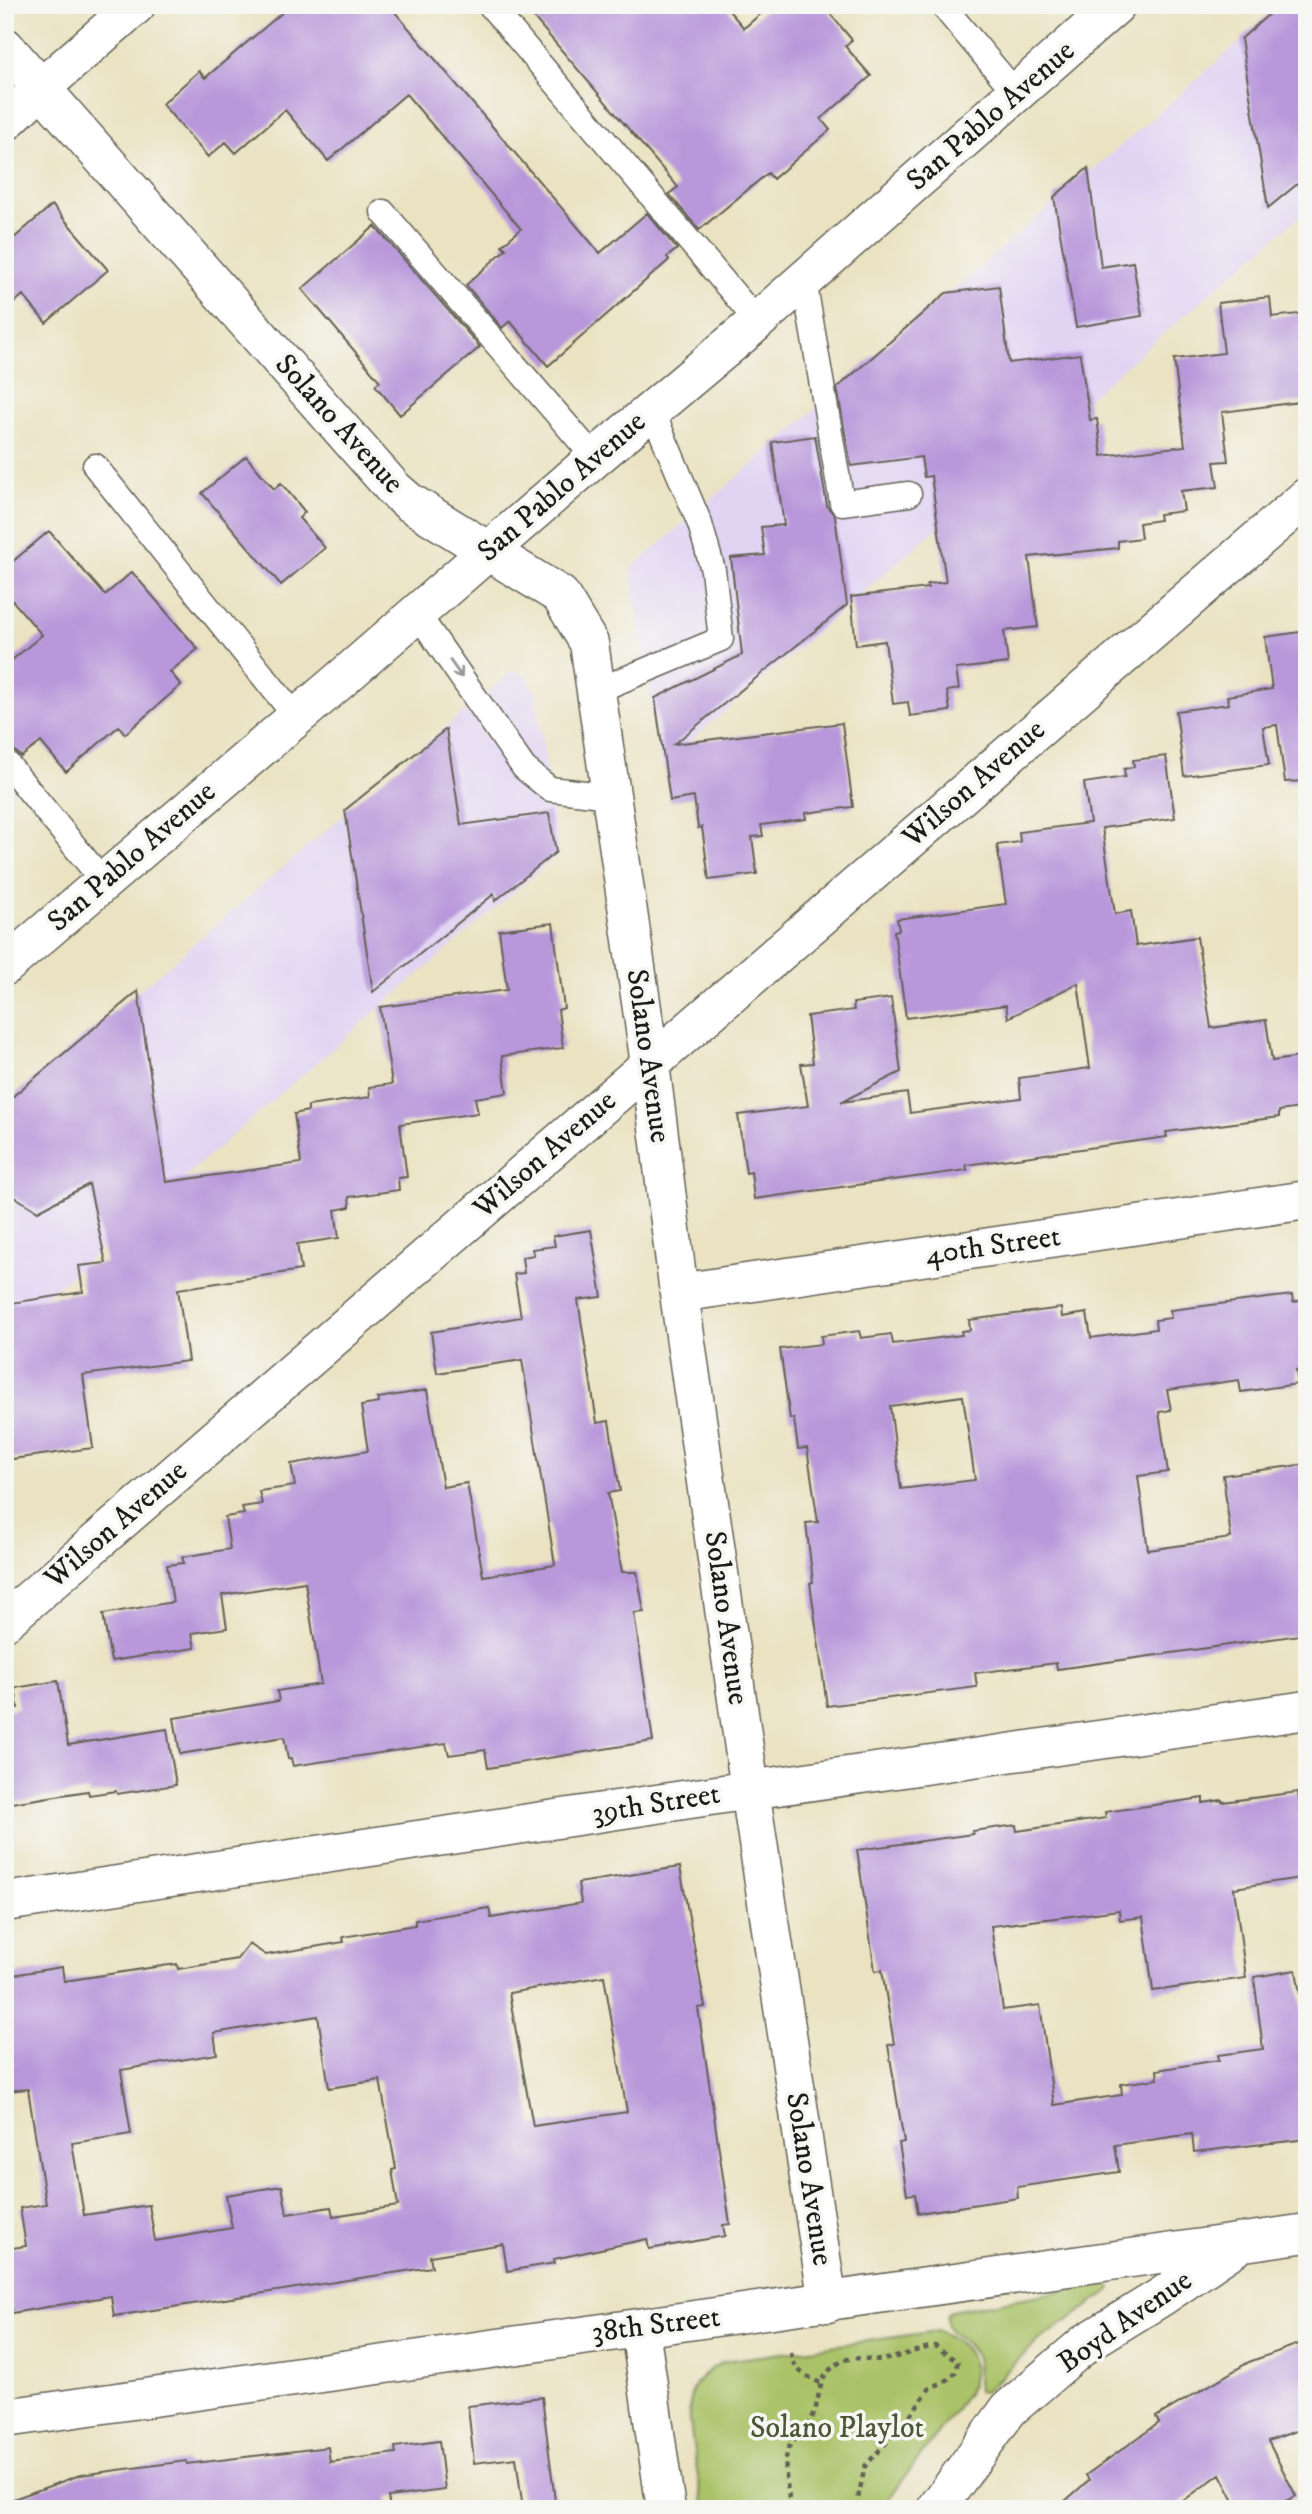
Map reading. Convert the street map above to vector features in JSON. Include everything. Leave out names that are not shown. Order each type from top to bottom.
[{"type":"street","points":[[5,122],[136,5]]},
{"type":"street","name":"San Pablo Avenue","points":[[5,966],[757,321],[1116,5]]},
{"type":"street","name":"Solano Avenue","points":[[5,47],[394,489],[409,502],[560,595],[589,643],[750,1790],[828,2302]]},
{"type":"street","name":"Wilson Avenue","points":[[5,1621],[1307,497]]},
{"type":"street","name":"40th Street","points":[[680,1293],[1307,1200]]},
{"type":"street","name":"39th Street","points":[[5,1902],[750,1790],[1307,1710]]},
{"type":"street","name":"38th Street","points":[[5,2418],[559,2337],[640,2329],[1307,2233]]},
{"type":"street","name":"Boyd Avenue","points":[[936,2509],[1009,2409],[1086,2343],[1161,2297],[1244,2240]]},
{"type":"street","points":[[640,2329],[666,2509]]},
{"type":"lane","points":[[490,5],[757,321]]},
{"type":"lane","points":[[942,5],[1016,93]]},
{"type":"lane","points":[[383,212],[595,458]]},
{"type":"lane","points":[[804,280],[842,503],[909,494]]},
{"type":"lane","points":[[596,691],[721,639],[713,570],[703,536],[652,410]]},
{"type":"lane","points":[[94,466],[296,717]]},
{"type":"lane","points":[[416,613],[524,768],[550,789],[611,796]]},
{"type":"lane","points":[[5,761],[103,881]]},
{"type":"path","points":[[790,2509],[785,2480],[789,2448],[810,2423],[818,2402],[820,2383],[827,2372],[839,2362],[850,2358],[886,2360],[934,2346],[945,2351],[958,2362],[955,2373],[946,2381],[929,2388],[905,2422],[865,2466],[857,2503],[853,2509]]},
{"type":"path","points":[[791,2352],[793,2364],[820,2383]]},
{"type":"path","points":[[857,2503],[864,2509]]},
{"type":"shaded area","points":[[1283,5],[1307,5],[1307,210],[661,766],[631,569]]},
{"type":"shaded area","points":[[513,670],[528,678],[536,694],[558,854],[5,1332],[5,1106]]},
{"type":"green space","points":[[1107,2283],[1111,2288],[1107,2293],[1037,2342],[985,2392],[978,2391],[978,2367],[974,2353],[948,2327],[947,2314],[951,2311]]},
{"type":"green space","name":"Solano Playlot","points":[[938,2331],[956,2341],[968,2354],[973,2371],[969,2391],[881,2509],[704,2509],[691,2433],[690,2404],[693,2388],[709,2370],[725,2361]]},
{"type":"building","points":[[291,5],[389,5],[600,253],[647,213],[677,249],[667,257],[669,260],[548,366],[510,321],[502,328],[466,285],[506,249],[502,245],[521,229],[406,94],[328,161],[285,110],[236,153],[226,142],[208,157],[162,104],[199,71],[205,78]]},
{"type":"building","points":[[523,5],[724,5],[744,28],[771,5],[823,5],[852,40],[845,46],[871,76],[821,119],[830,130],[773,179],[768,173],[699,230],[669,194],[678,187]]},
{"type":"building","points":[[1279,5],[1307,5],[1307,176],[1268,208],[1241,39]]},
{"type":"building","points":[[1088,168],[1101,267],[1133,262],[1142,316],[1076,327],[1054,197]]},
{"type":"building","points":[[52,205],[108,270],[46,323],[23,295],[5,311],[5,246]]},
{"type":"building","points":[[375,226],[480,347],[400,415],[375,385],[380,381],[302,289]]},
{"type":"building","points":[[999,286],[1009,363],[1080,354],[1090,420],[1097,419],[1102,456],[1185,446],[1174,359],[1224,353],[1218,303],[1270,297],[1272,317],[1307,313],[1307,401],[1222,412],[1228,461],[1214,462],[1218,487],[1181,491],[1184,511],[1159,514],[1160,520],[1139,523],[1141,538],[1118,541],[1118,548],[1029,557],[1038,627],[1004,631],[1008,663],[956,669],[959,689],[947,691],[950,711],[910,716],[908,702],[893,704],[885,641],[856,645],[851,597],[928,588],[927,584],[946,582],[931,476],[924,477],[921,457],[851,466],[837,388],[946,293]]},
{"type":"building","points":[[815,436],[827,506],[835,516],[847,605],[674,744],[842,723],[853,807],[805,813],[806,819],[761,825],[763,836],[752,837],[757,874],[709,880],[702,827],[698,828],[694,797],[670,801],[655,698],[742,655],[731,558],[765,555],[761,527],[784,525],[772,442]]},
{"type":"building","points":[[246,456],[274,489],[281,483],[305,512],[299,518],[325,548],[281,585],[202,493]]},
{"type":"building","points":[[49,531],[105,595],[132,572],[198,649],[170,672],[181,685],[125,734],[119,726],[66,772],[41,742],[21,757],[11,747],[5,746],[5,666],[42,635],[5,592],[5,568]]},
{"type":"building","points":[[1307,631],[1307,781],[1285,782],[1277,725],[1263,727],[1269,765],[1184,776],[1176,711],[1229,704],[1227,696],[1272,689],[1265,637]]},
{"type":"building","points":[[446,729],[461,825],[549,813],[556,852],[495,901],[494,894],[373,992],[345,810]]},
{"type":"building","points":[[1166,756],[1175,818],[1102,828],[1115,914],[1131,911],[1136,946],[1197,937],[1211,1028],[1266,1020],[1272,1061],[1307,1056],[1307,1107],[1279,1111],[1279,1117],[1166,1132],[1167,1137],[966,1165],[967,1170],[754,1199],[751,1172],[746,1173],[738,1115],[808,1106],[801,1064],[813,1063],[807,1016],[854,1010],[853,1003],[891,998],[901,1072],[841,1102],[907,1093],[910,1113],[1021,1098],[1019,1078],[1090,1068],[1078,983],[1008,1018],[1006,1005],[906,1018],[894,931],[899,930],[897,919],[1006,904],[997,845],[1020,842],[1019,832],[1090,823],[1084,783],[1125,777],[1124,769],[1134,767],[1133,760]]},
{"type":"building","points":[[553,923],[564,1008],[558,1010],[563,1048],[502,1056],[507,1093],[475,1098],[478,1113],[400,1124],[407,1177],[398,1178],[399,1190],[349,1197],[350,1207],[335,1210],[339,1238],[297,1244],[301,1270],[178,1289],[188,1361],[83,1375],[93,1448],[5,1460],[5,1304],[83,1292],[79,1266],[106,1263],[89,1184],[38,1211],[5,1191],[5,1103],[138,991],[166,1182],[301,1163],[294,1114],[308,1111],[308,1106],[370,1097],[369,1087],[392,1084],[380,1007],[507,990],[499,930]]},
{"type":"building","points":[[591,1230],[602,1297],[578,1300],[597,1423],[609,1421],[620,1491],[608,1493],[622,1572],[637,1572],[644,1612],[634,1613],[653,1741],[488,1768],[485,1750],[449,1755],[446,1743],[293,1766],[291,1758],[288,1759],[284,1737],[180,1754],[174,1718],[279,1701],[277,1691],[321,1684],[305,1582],[222,1595],[227,1628],[192,1633],[195,1648],[111,1661],[103,1614],[173,1602],[167,1565],[184,1563],[182,1557],[230,1549],[225,1517],[244,1514],[242,1507],[262,1504],[259,1491],[295,1486],[291,1464],[368,1451],[361,1406],[379,1403],[378,1398],[427,1390],[443,1487],[467,1483],[483,1576],[555,1565],[522,1360],[437,1373],[431,1332],[521,1317],[514,1274],[524,1273],[522,1257],[534,1255],[532,1249],[555,1246],[553,1236]]},
{"type":"building","points":[[1292,1295],[1293,1302],[1307,1300],[1307,1369],[1296,1370],[1298,1384],[1241,1392],[1239,1380],[1167,1390],[1171,1410],[1159,1412],[1168,1472],[1138,1476],[1148,1550],[1231,1538],[1223,1475],[1307,1464],[1307,1634],[1057,1669],[1056,1663],[975,1673],[977,1687],[827,1706],[810,1583],[813,1582],[806,1523],[818,1522],[807,1448],[798,1449],[794,1419],[790,1419],[780,1349],[822,1344],[821,1336],[859,1331],[861,1338],[891,1334],[893,1344],[962,1335],[961,1331],[970,1330],[969,1320],[1061,1308],[1062,1317],[1087,1313],[1091,1338],[1156,1329],[1155,1320],[1171,1318],[1170,1310]],"holes":[[[963,1396],[975,1480],[901,1489],[890,1406]]]},
{"type":"building","points":[[58,1681],[68,1745],[167,1729],[176,1785],[117,1794],[116,1791],[89,1795],[88,1791],[5,1804],[5,1710],[18,1708],[15,1688]]},
{"type":"building","points":[[1298,1792],[1302,1819],[1307,1818],[1307,1877],[1234,1888],[1246,1978],[1153,1991],[1143,1917],[1120,1920],[1119,1910],[991,1926],[1003,2010],[1040,2005],[1054,2105],[1122,2095],[1121,2084],[1158,2079],[1157,2070],[1219,2060],[1218,2055],[1263,2049],[1254,1977],[1296,1970],[1303,2013],[1307,2013],[1307,2139],[1194,2152],[1192,2134],[1115,2145],[1119,2172],[1017,2187],[1018,2198],[918,2213],[915,2194],[907,2195],[899,2143],[904,2142],[888,2045],[894,2044],[882,1970],[875,1971],[857,1850],[973,1834],[972,1831],[1016,1825],[1017,1831],[1106,1818],[1105,1812],[1203,1798],[1203,1803],[1222,1802]]},
{"type":"building","points":[[680,1867],[705,2007],[698,2008],[730,2224],[723,2225],[725,2236],[649,2249],[647,2239],[554,2259],[555,2263],[507,2271],[503,2244],[430,2256],[432,2267],[114,2316],[111,2296],[12,2313],[5,2269],[5,2249],[26,2246],[20,2208],[46,2204],[28,2089],[5,2091],[5,1976],[62,1967],[64,1981],[177,1964],[178,1969],[237,1959],[249,1944],[266,1955],[344,1942],[343,1937],[415,1925],[415,1920],[489,1908],[491,1918],[581,1903],[578,1883]],"holes":[[[604,1976],[627,2112],[533,2126],[509,1993]],[[318,2016],[329,2088],[380,2080],[396,2169],[392,2170],[398,2206],[333,2216],[331,2207],[287,2214],[282,2186],[226,2195],[232,2228],[155,2241],[149,2205],[84,2215],[72,2143],[131,2134],[121,2070],[217,2054],[214,2033]]]},
{"type":"building","points":[[1307,2341],[1307,2427],[1268,2441],[1296,2496],[1270,2509],[1238,2509],[1220,2474],[1172,2509],[1056,2509],[1089,2480],[1086,2475],[1159,2423],[1156,2417],[1249,2362]]},
{"type":"building","points":[[542,2397],[556,2509],[523,2509],[516,2458],[474,2463],[468,2406]]},
{"type":"building","points":[[439,2441],[445,2490],[388,2497],[390,2509],[5,2509],[5,2502],[80,2475],[328,2447],[330,2462],[396,2453],[395,2447]]}]
